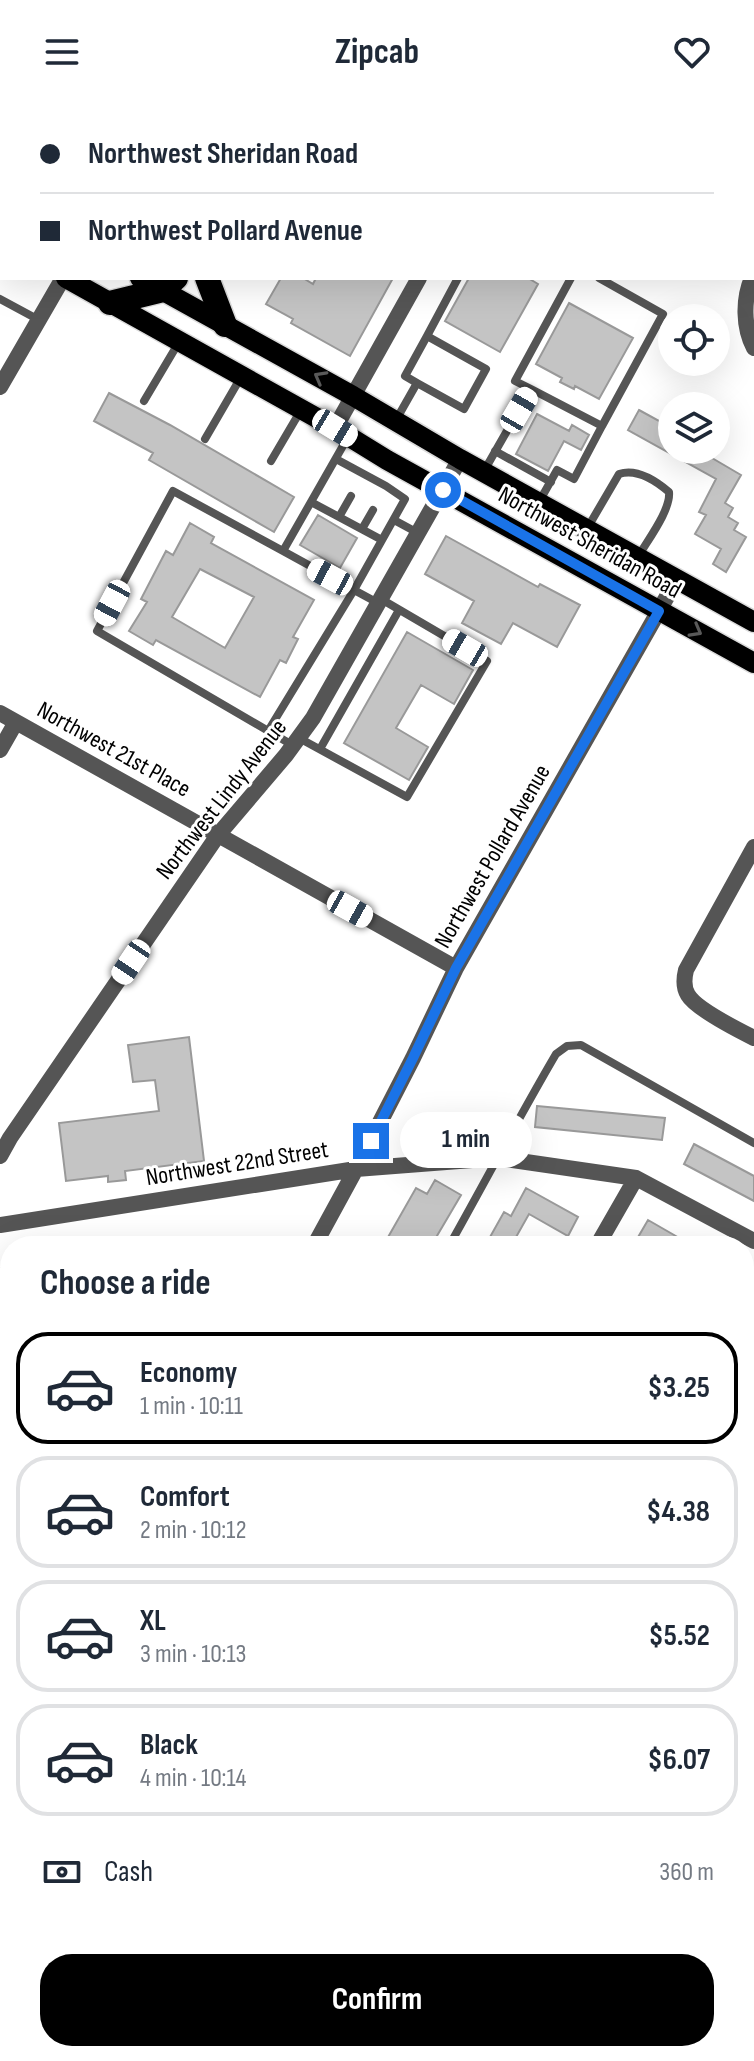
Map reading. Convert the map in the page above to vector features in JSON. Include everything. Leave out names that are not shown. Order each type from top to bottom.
[{"type":"highway","points":[[208,280],[225,325]]},
{"type":"highway","points":[[110,303],[170,284]]},
{"type":"main road","name":"Northwest Sheridan Road","points":[[69,280],[754,663]]},
{"type":"main road","name":"Northwest Sheridan Road","points":[[150,280],[170,284],[225,325],[754,622]]},
{"type":"street","points":[[0,387],[64,280]]},
{"type":"street","points":[[342,432],[353,396],[418,280]]},
{"type":"street","points":[[751,280],[745,294],[748,336],[754,348]]},
{"type":"street","name":"Northwest Lindy Avenue","points":[[0,1156],[218,835],[296,742],[320,707],[460,459]]},
{"type":"street","name":"Northwest Pollard Avenue","points":[[319,1236],[413,1058],[456,968],[677,579]]},
{"type":"street","name":"Northwest 21st Place","points":[[0,713],[456,968]]},
{"type":"street","points":[[0,750],[16,722]]},
{"type":"street","points":[[748,1035],[699,1006],[688,996],[684,983],[686,970],[754,847]]},
{"type":"street","name":"Northwest 22nd Street","points":[[0,1225],[356,1169],[498,1158],[636,1178],[745,1236]]},
{"type":"street","points":[[603,1236],[636,1178]]},
{"type":"lane","points":[[427,336],[486,369],[464,409],[405,376],[457,280]]},
{"type":"lane","points":[[570,280],[515,381],[602,426]]},
{"type":"lane","points":[[539,503],[557,470],[574,479],[663,314],[603,280]]},
{"type":"lane","points":[[0,299],[39,320]]},
{"type":"lane","points":[[144,401],[179,342]]},
{"type":"lane","points":[[205,439],[242,376]]},
{"type":"lane","points":[[396,421],[417,383]]},
{"type":"lane","points":[[483,472],[531,389]]},
{"type":"lane","points":[[271,461],[301,409]]},
{"type":"lane","points":[[283,551],[336,459],[342,432]]},
{"type":"lane","points":[[495,451],[551,482]]},
{"type":"lane","points":[[268,731],[405,499],[384,484],[336,459]]},
{"type":"lane","points":[[381,496],[391,462]]},
{"type":"lane","points":[[586,529],[619,474],[628,471],[659,484],[669,492],[670,499],[637,557]]},
{"type":"lane","points":[[358,483],[364,473]]},
{"type":"lane","points":[[173,491],[354,590],[399,610],[487,661],[407,797],[320,749],[268,731],[97,631],[173,491]]},
{"type":"lane","points":[[339,517],[351,496]]},
{"type":"lane","points":[[311,502],[382,540]]},
{"type":"lane","points":[[362,529],[373,510]]},
{"type":"lane","points":[[394,520],[418,533]]},
{"type":"lane","points":[[320,749],[399,610]]},
{"type":"lane","points":[[455,1236],[512,1128],[556,1054],[567,1046],[581,1045],[754,1143]]},
{"type":"building","points":[[280,280],[306,280],[313,284],[315,280],[392,280],[350,356],[291,323],[293,319],[266,304]]},
{"type":"building","points":[[468,280],[531,280],[538,284],[500,352],[445,321]]},
{"type":"building","points":[[569,303],[633,338],[599,399],[560,382],[562,378],[536,364]]},
{"type":"building","points":[[109,393],[294,497],[274,532],[149,460],[153,453],[94,421]]},
{"type":"building","points":[[639,410],[658,420],[658,447],[628,430]]},
{"type":"building","points":[[537,414],[569,431],[572,425],[589,435],[581,450],[564,441],[548,471],[516,454]]},
{"type":"building","points":[[689,464],[722,464],[741,475],[725,503],[733,508],[728,517],[738,523],[734,530],[746,537],[726,572],[713,564],[721,549],[695,534],[706,515],[699,512],[716,479]]},
{"type":"building","points":[[318,515],[357,538],[340,568],[300,545]]},
{"type":"building","points":[[190,523],[214,537],[211,543],[314,600],[293,637],[298,639],[286,663],[280,660],[260,697],[156,640],[153,645],[129,631],[147,602],[141,599],[166,551],[173,555]],"holes":[[[200,569],[254,597],[225,648],[172,617]]]},
{"type":"building","points":[[446,536],[538,587],[540,584],[580,605],[557,647],[513,623],[501,644],[462,623],[474,601],[425,574]]},
{"type":"building","points":[[407,632],[473,670],[454,704],[421,685],[396,728],[428,747],[409,780],[344,743]]},
{"type":"building","points":[[189,1037],[204,1161],[125,1171],[126,1180],[108,1182],[108,1176],[66,1181],[59,1123],[159,1111],[155,1080],[133,1082],[128,1045]]},
{"type":"building","points":[[537,1106],[665,1118],[662,1140],[535,1127]]},
{"type":"building","points":[[694,1144],[754,1176],[754,1201],[684,1164]]},
{"type":"building","points":[[435,1180],[461,1195],[437,1236],[389,1236],[416,1188],[427,1194]]},
{"type":"building","points":[[526,1188],[578,1217],[568,1236],[529,1214],[517,1236],[491,1236],[504,1212],[511,1216]]},
{"type":"building","points":[[648,1220],[676,1236],[639,1236]]},
{"type":"route","points":[[371,1141],[456,968],[659,611],[443,490]]}]
